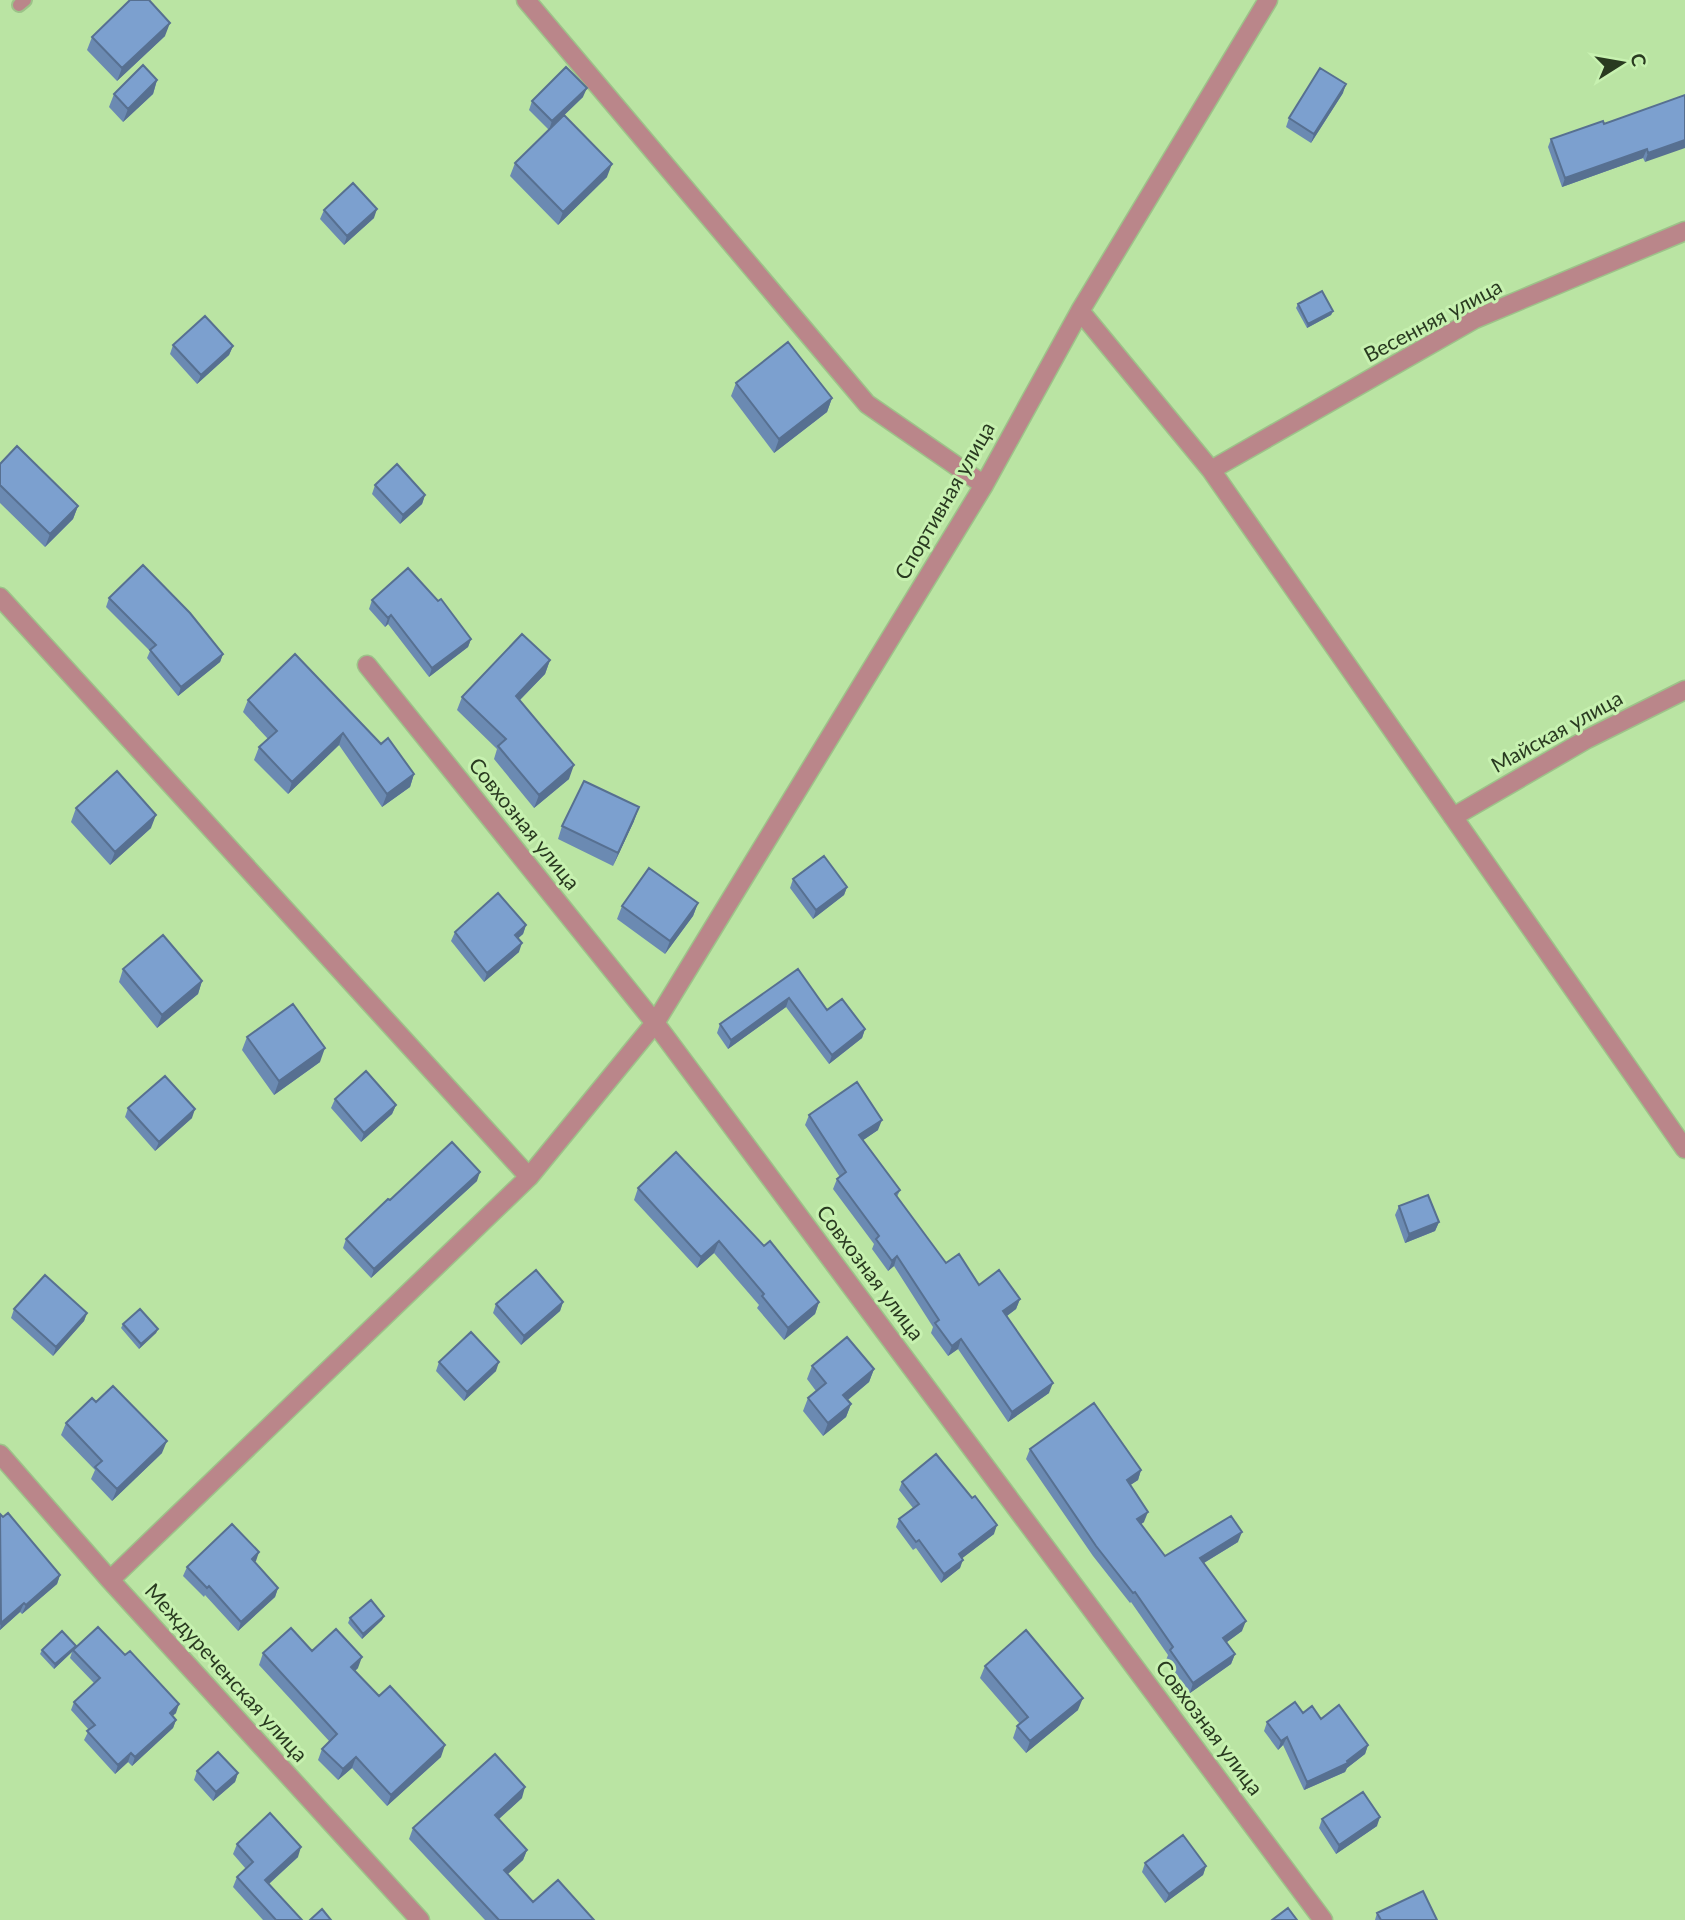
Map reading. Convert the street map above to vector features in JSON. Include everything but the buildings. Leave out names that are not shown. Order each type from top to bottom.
[{"type":"street","points":[[526,0],[867,404],[984,485]]},
{"type":"street","name":"Спортивная улица","points":[[110,1580],[529,1177],[655,1023],[984,485],[1080,311],[1268,0]]},
{"type":"street","name":"Весенняя улица","points":[[1211,470],[1475,319],[1685,231]]},
{"type":"street","points":[[1080,311],[1211,470],[1685,1149]]},
{"type":"street","points":[[0,597],[529,1177]]},
{"type":"street","name":"Совхозная улица","points":[[367,665],[655,1023],[1323,1920]]},
{"type":"street","name":"Майская улица","points":[[1453,817],[1587,739],[1685,690]]},
{"type":"street","name":"Междуреченская улица","points":[[0,1454],[110,1580],[420,1920]]}]
